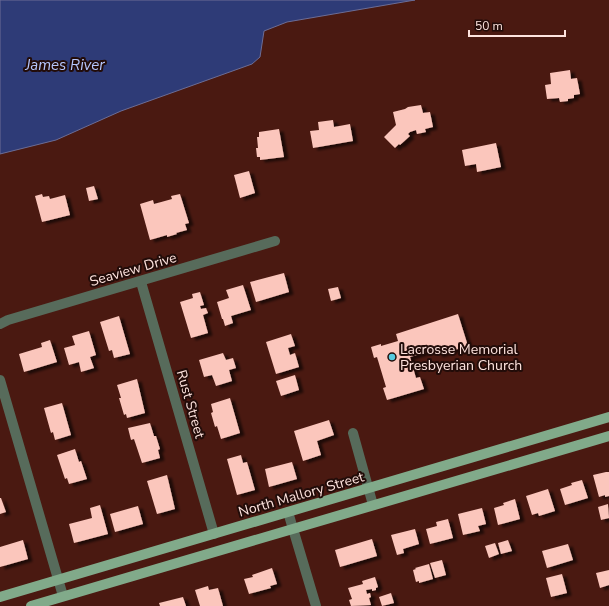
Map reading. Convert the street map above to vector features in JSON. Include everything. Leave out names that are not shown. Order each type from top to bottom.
[{"type":"main road","name":"North Mallory Street","points":[[0,597],[609,418]]},
{"type":"main road","points":[[31,606],[44,604],[63,596],[609,436]]},
{"type":"street","name":"Seaview Drive","points":[[0,324],[8,320],[275,241]]},
{"type":"street","name":"Rust Street","points":[[140,282],[214,534]]},
{"type":"street","points":[[0,380],[63,596]]},
{"type":"street","points":[[353,433],[373,505]]},
{"type":"street","points":[[288,512],[316,606]]},
{"type":"water","name":"James River","points":[[0,0],[415,0],[287,22],[264,31],[260,57],[252,64],[121,111],[56,140],[0,154]]},
{"type":"building","points":[[570,70],[571,79],[577,78],[580,94],[574,95],[574,98],[568,99],[568,101],[560,102],[559,98],[547,99],[545,85],[551,84],[550,73]]},
{"type":"building","points":[[421,105],[423,113],[430,112],[433,127],[425,129],[426,132],[417,134],[416,130],[410,132],[408,134],[410,136],[395,148],[384,137],[396,125],[393,112],[408,107]]},
{"type":"building","points":[[333,120],[334,127],[350,124],[353,141],[313,148],[310,131],[319,130],[318,122]]},
{"type":"building","points":[[279,129],[284,157],[260,160],[260,157],[257,157],[256,148],[258,148],[257,137],[259,137],[259,132]]},
{"type":"building","points":[[496,143],[501,167],[477,172],[476,164],[465,166],[462,150]]},
{"type":"building","points":[[249,171],[255,193],[240,198],[234,175]]},
{"type":"building","points":[[94,186],[98,199],[89,201],[86,188]]},
{"type":"building","points":[[42,194],[43,197],[49,196],[50,199],[65,195],[70,215],[42,222],[35,196]]},
{"type":"building","points":[[180,194],[189,223],[185,224],[187,230],[167,237],[167,235],[150,240],[140,204],[153,200],[154,204],[172,199],[171,196]]},
{"type":"building","points":[[284,273],[289,292],[256,302],[250,282]]},
{"type":"building","points":[[243,285],[251,310],[231,316],[233,323],[225,326],[217,302],[229,298],[226,290]]},
{"type":"building","points":[[338,287],[341,298],[331,301],[328,289]]},
{"type":"building","points":[[200,292],[204,305],[200,306],[201,309],[206,308],[208,313],[203,315],[208,333],[191,338],[180,302],[193,298],[192,294]]},
{"type":"building","name":"Lacrosse Memorial Presbyerian Church","points":[[458,314],[468,346],[438,355],[437,349],[410,357],[416,378],[420,377],[424,389],[387,400],[383,388],[386,387],[377,357],[374,358],[371,347],[398,341],[396,334]]},
{"type":"building","points":[[119,316],[130,354],[114,358],[112,350],[109,351],[100,322]]},
{"type":"building","points":[[89,331],[96,355],[90,357],[94,368],[81,372],[79,362],[69,365],[64,348],[75,345],[72,336]]},
{"type":"building","points":[[291,334],[295,346],[288,348],[290,355],[295,353],[299,367],[276,374],[266,342]]},
{"type":"building","points":[[50,340],[57,362],[24,372],[19,354],[42,347],[41,343]]},
{"type":"building","points":[[223,353],[226,360],[233,358],[236,368],[229,370],[232,381],[216,386],[212,375],[204,377],[199,360]]},
{"type":"building","points":[[295,375],[299,390],[281,396],[276,381]]},
{"type":"building","points":[[137,379],[145,413],[127,418],[126,414],[124,415],[117,385]]},
{"type":"building","points":[[230,398],[240,433],[221,439],[217,426],[215,427],[211,413],[213,412],[211,404]]},
{"type":"building","points":[[62,403],[71,435],[55,440],[53,432],[51,433],[44,408]]},
{"type":"building","points":[[329,420],[334,435],[317,441],[321,455],[303,461],[294,431]]},
{"type":"building","points":[[150,423],[160,449],[158,450],[160,458],[142,463],[134,439],[131,440],[128,428]]},
{"type":"building","points":[[75,449],[87,479],[69,484],[67,478],[65,479],[57,455]]},
{"type":"building","points":[[241,455],[243,463],[247,462],[255,490],[237,495],[227,459]]},
{"type":"building","points":[[292,462],[297,479],[269,487],[265,469]]},
{"type":"building","points":[[609,472],[609,496],[605,497],[605,495],[599,497],[593,475]]},
{"type":"building","points":[[167,475],[175,509],[157,514],[147,481]]},
{"type":"building","points":[[582,480],[588,498],[565,505],[560,489],[572,485],[571,483]]},
{"type":"building","points":[[548,489],[555,511],[539,516],[538,513],[532,515],[526,496]]},
{"type":"building","points":[[0,498],[6,512],[0,514]]},
{"type":"building","points":[[515,499],[520,519],[498,525],[494,508]]},
{"type":"building","points":[[608,504],[609,518],[601,520],[598,507]]},
{"type":"building","points":[[100,505],[108,534],[74,543],[69,524],[92,518],[90,508]]},
{"type":"building","points":[[138,506],[143,524],[115,532],[110,514]]},
{"type":"building","points":[[482,508],[486,524],[478,526],[480,531],[463,535],[458,514]]},
{"type":"building","points":[[448,519],[453,538],[430,544],[426,529],[437,526],[436,522]]},
{"type":"building","points":[[415,529],[419,544],[403,549],[404,553],[397,555],[391,535]]},
{"type":"building","points":[[372,539],[377,556],[340,567],[335,550]]},
{"type":"building","points":[[23,540],[28,559],[0,567],[0,547]]},
{"type":"building","points":[[508,540],[512,551],[501,554],[498,543]]},
{"type":"building","points":[[495,543],[499,554],[489,558],[485,546]]},
{"type":"building","points":[[568,544],[573,560],[547,568],[542,551]]},
{"type":"building","points":[[442,560],[446,575],[435,578],[430,563]]},
{"type":"building","points":[[429,564],[433,579],[419,583],[419,581],[416,582],[413,570]]},
{"type":"building","points":[[272,568],[277,584],[270,586],[271,588],[249,594],[244,579],[253,577],[252,575]]},
{"type":"building","points":[[609,570],[609,585],[600,588],[596,573]]},
{"type":"building","points":[[562,574],[567,593],[551,597],[546,578]]},
{"type":"building","points":[[375,577],[378,587],[376,590],[366,590],[367,594],[370,593],[371,597],[369,598],[371,605],[351,606],[349,600],[352,599],[348,588],[363,584],[362,581]]},
{"type":"building","points":[[208,586],[209,590],[218,588],[223,606],[200,606],[195,590]]},
{"type":"building","points":[[391,593],[394,603],[382,606],[379,597]]},
{"type":"building","points":[[183,597],[186,606],[160,606],[159,603]]},
{"type":"place","name":"Lacrosse Memorial Presbyerian Church","points":[[392,357]]}]
